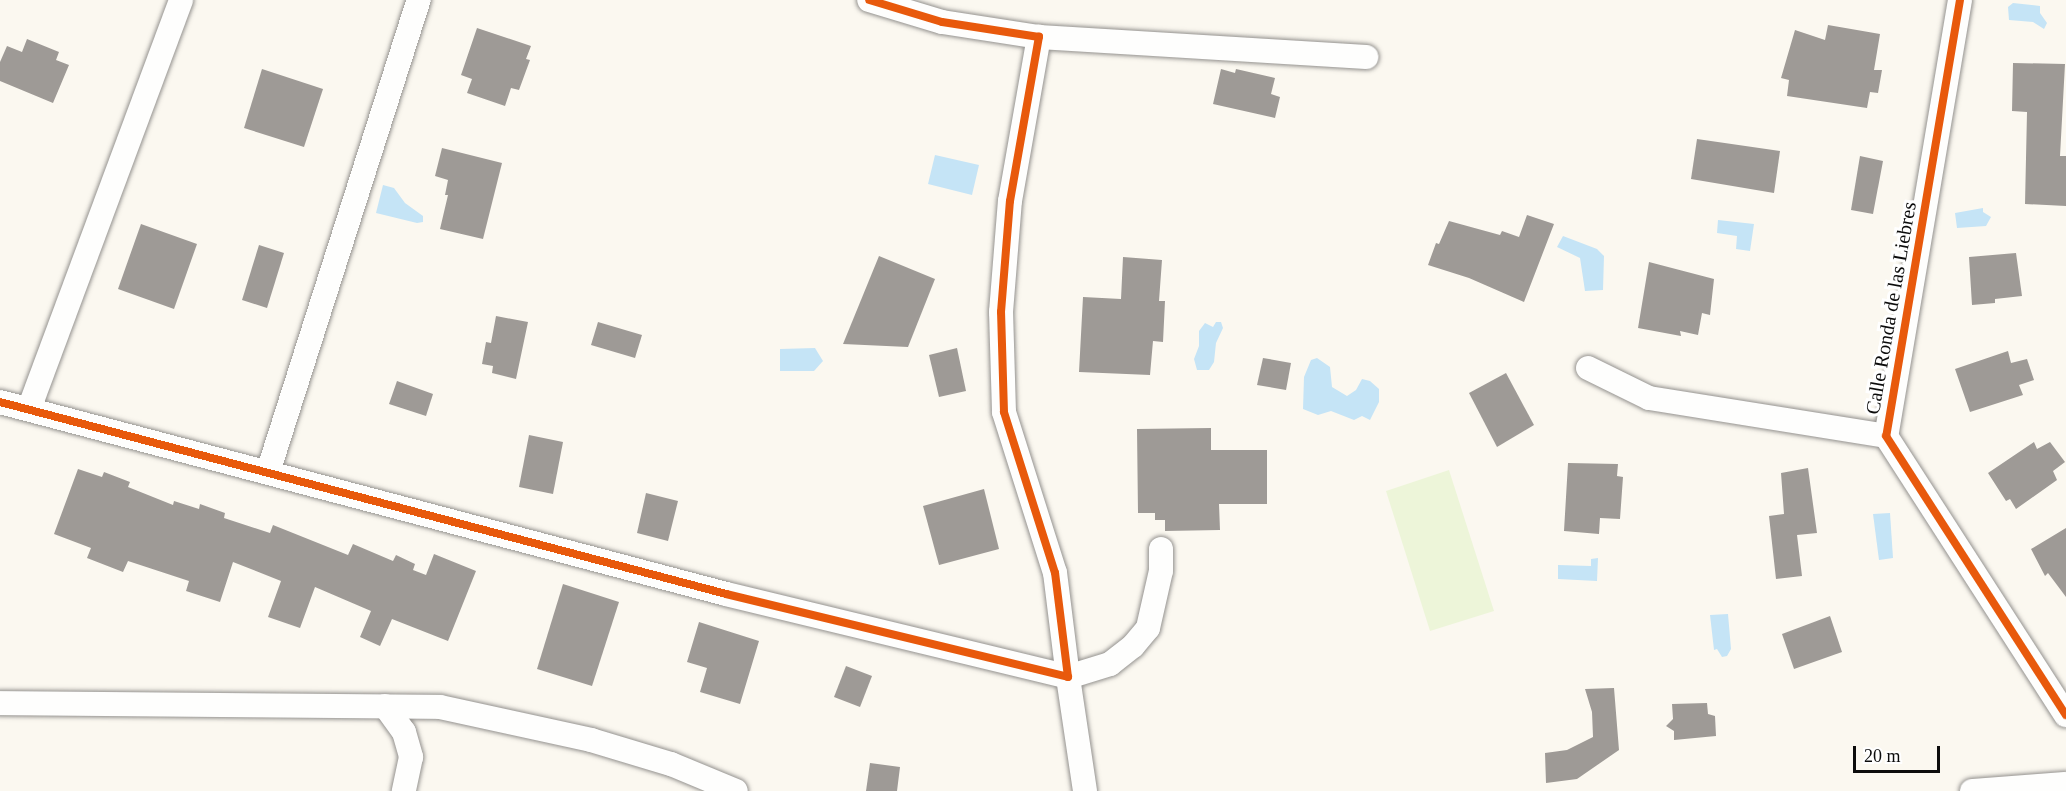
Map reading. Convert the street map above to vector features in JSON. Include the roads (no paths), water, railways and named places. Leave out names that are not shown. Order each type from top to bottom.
[{"type":"street","points":[[29,409],[181,0]]},
{"type":"street","points":[[268,472],[418,0]]},
{"type":"street","points":[[869,0],[942,22],[1039,37],[1366,57]]},
{"type":"street","name":"Calle Ronda de las Liebres","points":[[1960,0],[1886,436],[2066,715]]},
{"type":"street","points":[[1039,37],[1010,201],[1001,312],[1004,412],[1055,573],[1085,791]]},
{"type":"street","name":"Calle Ronda de las Liebres","points":[[1588,368],[1649,398],[1886,436]]},
{"type":"street","points":[[0,402],[726,594],[1068,677],[1110,664],[1148,628],[1161,571],[1161,549]]},
{"type":"street","points":[[0,703],[440,707],[591,740],[671,764],[736,791]]},
{"type":"street","points":[[385,706],[404,732],[411,757],[404,791]]},
{"type":"street","points":[[1972,791],[2066,784]]},
{"type":"water","points":[[2013,3],[2040,6],[2040,13],[2047,23],[2044,29],[2033,22],[2009,20],[2008,7]]},
{"type":"water","points":[[935,155],[979,165],[972,195],[928,184]]},
{"type":"water","points":[[383,185],[394,188],[405,203],[423,216],[423,222],[417,223],[376,213]]},
{"type":"water","points":[[1983,208],[1983,212],[1991,217],[1986,226],[1957,228],[1955,213]]},
{"type":"water","points":[[1718,220],[1754,224],[1750,251],[1736,249],[1737,236],[1717,233]]},
{"type":"water","points":[[1563,236],[1597,249],[1604,256],[1603,290],[1585,291],[1580,258],[1557,247]]},
{"type":"water","points":[[1216,322],[1221,322],[1223,328],[1216,343],[1214,362],[1209,370],[1197,370],[1194,359],[1199,346],[1199,331],[1205,323],[1213,327]]},
{"type":"water","points":[[815,348],[823,361],[814,371],[780,371],[780,349]]},
{"type":"water","points":[[1317,358],[1330,367],[1332,387],[1347,396],[1356,390],[1362,379],[1370,381],[1379,389],[1379,402],[1370,420],[1362,416],[1354,420],[1331,411],[1318,415],[1303,409],[1304,377],[1311,360]]},
{"type":"water","points":[[1890,513],[1893,558],[1879,560],[1873,514]]},
{"type":"water","points":[[1598,558],[1597,581],[1558,579],[1558,565],[1591,566],[1591,559]]},
{"type":"water","points":[[1728,614],[1731,649],[1727,656],[1722,657],[1717,649],[1714,650],[1710,615]]}]
